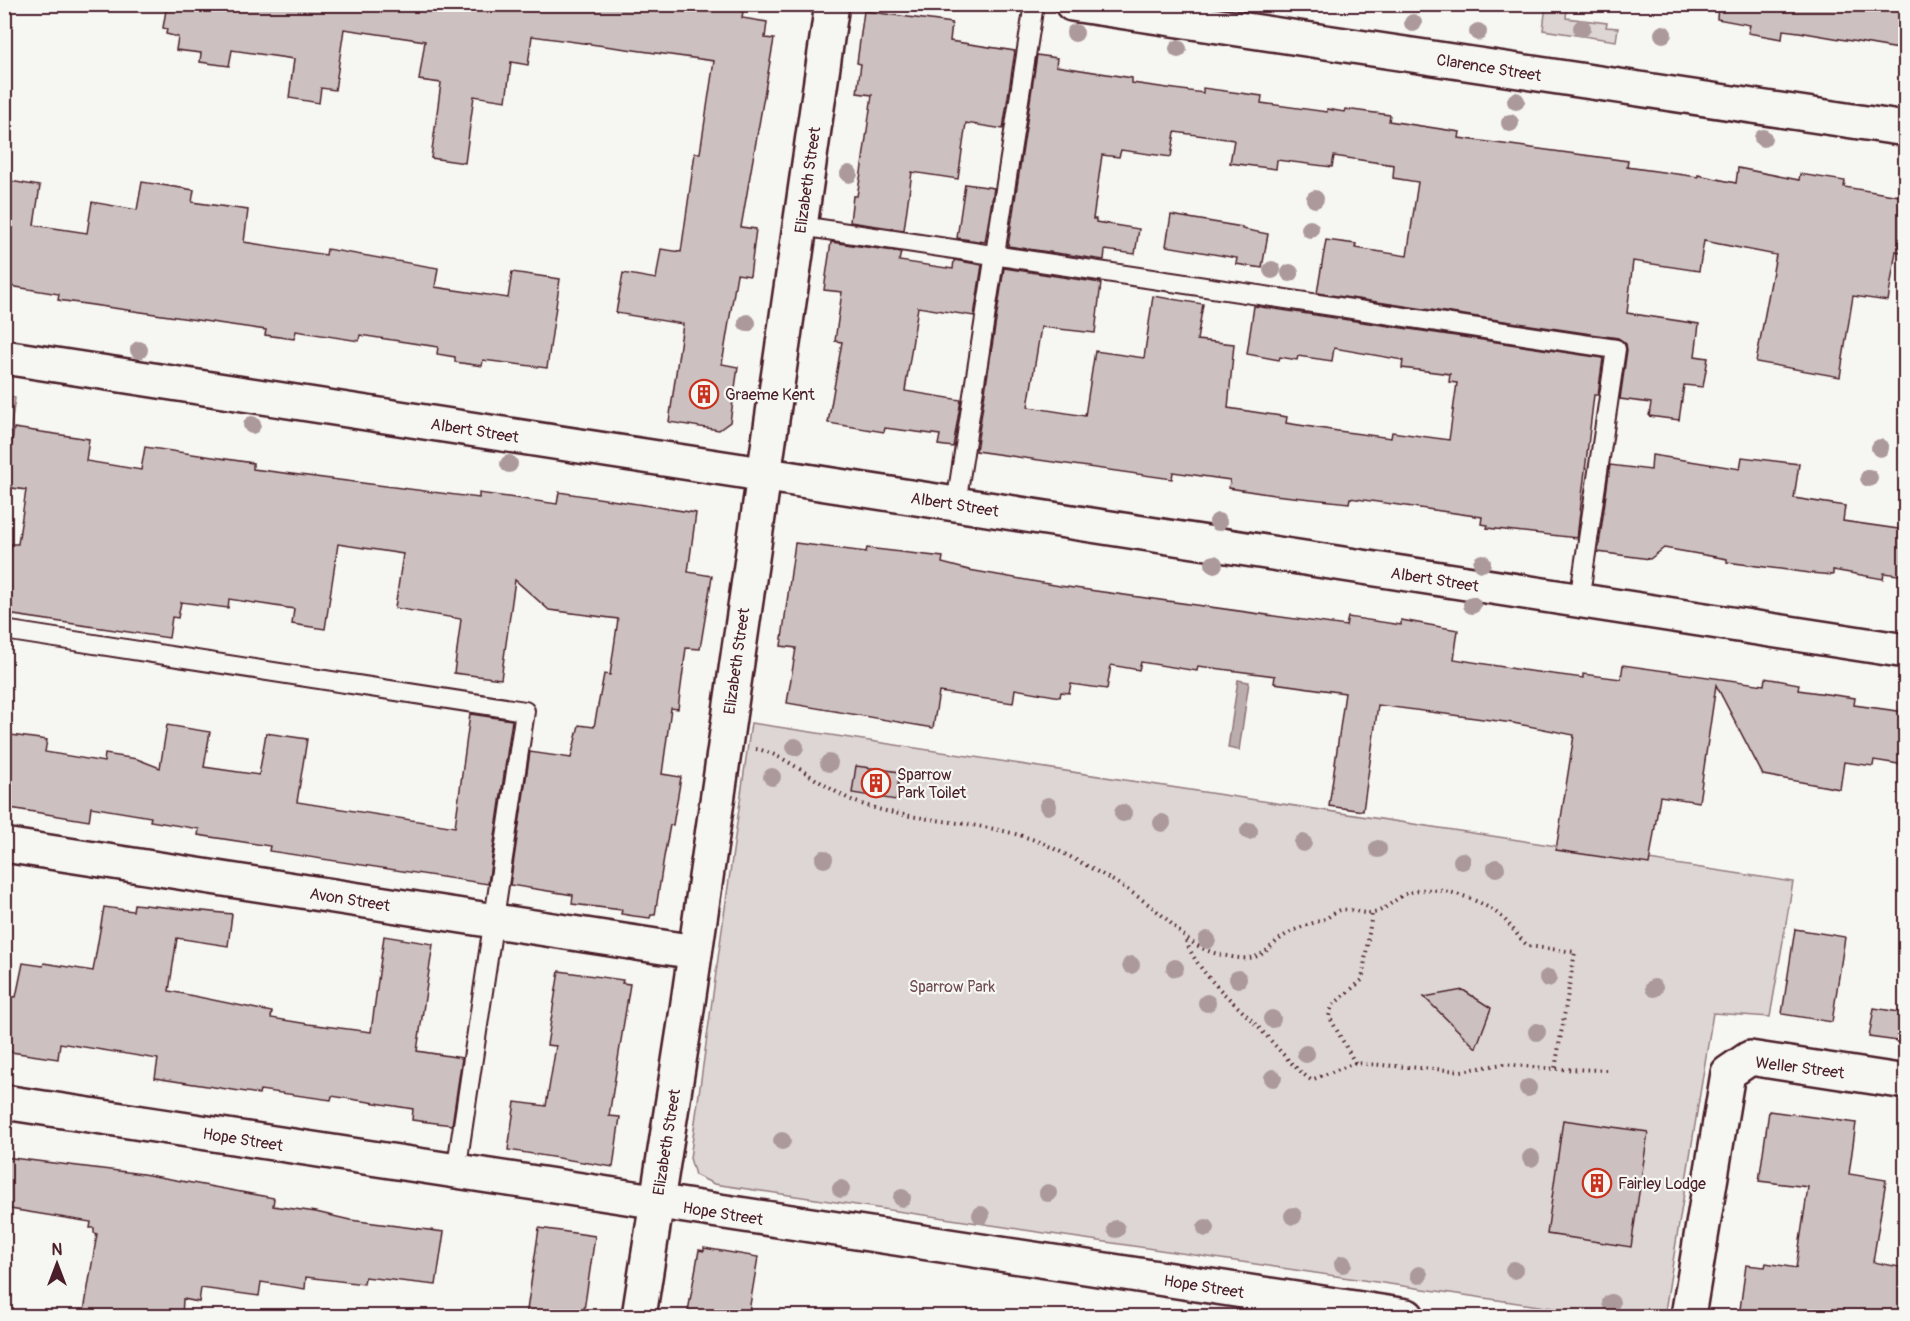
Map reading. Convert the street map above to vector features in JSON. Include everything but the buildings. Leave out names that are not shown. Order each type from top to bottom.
[{"type":"street","name":"Elizabeth Street","points":[[639,1317],[695,952],[762,475],[801,226],[832,4]]},
{"type":"street","name":"Clarence Street","points":[[1072,4],[1905,129]]},
{"type":"street","name":"Albert Street","points":[[4,357],[1905,651]]},
{"type":"street","name":"Avon Street","points":[[4,845],[695,952]]},
{"type":"street","name":"Weller Street","points":[[1688,1317],[1728,1073],[1750,1058],[1905,1082]]},
{"type":"street","name":"Hope Street","points":[[4,1102],[1407,1317]]},
{"type":"lane","points":[[956,504],[1034,4]]},
{"type":"lane","points":[[801,226],[1616,349],[1579,601]]},
{"type":"lane","points":[[4,630],[525,711],[456,1172]]},
{"type":"path","points":[[753,749],[771,751],[829,789],[861,804],[1013,832],[1052,847],[1114,882],[1158,912],[1186,940],[1203,949],[1223,954],[1256,958],[1271,949],[1286,934],[1341,910],[1372,913],[1413,891],[1432,891],[1464,896],[1488,906],[1507,922],[1527,946],[1575,952],[1555,1069]]},
{"type":"path","points":[[1355,1063],[1329,1016],[1332,1006],[1362,980],[1372,913]]},
{"type":"path","points":[[1186,940],[1192,957],[1206,976],[1260,1028],[1293,1067],[1311,1080],[1355,1063],[1461,1071],[1503,1064],[1555,1069],[1609,1070]]},
{"type":"green space","points":[[1546,5],[1567,5],[1566,18],[1607,23],[1606,27],[1618,28],[1616,41],[1543,30]]},
{"type":"green space","points":[[4,396],[15,398],[5,468]]},
{"type":"green space","name":"Sparrow Park","points":[[751,723],[1793,882],[1770,1017],[1713,1013],[1665,1311],[1632,1316],[1606,1316],[714,1184],[695,1175],[690,1158]]},
{"type":"shaded area","points":[[1238,680],[1249,682],[1239,750],[1228,748]]},
{"type":"place","name":"Graeme Kent","points":[[704,394]]},
{"type":"place","name":"Sparrow Park Toilet","points":[[876,783]]},
{"type":"place","name":"Fairley Lodge","points":[[1597,1183]]}]
